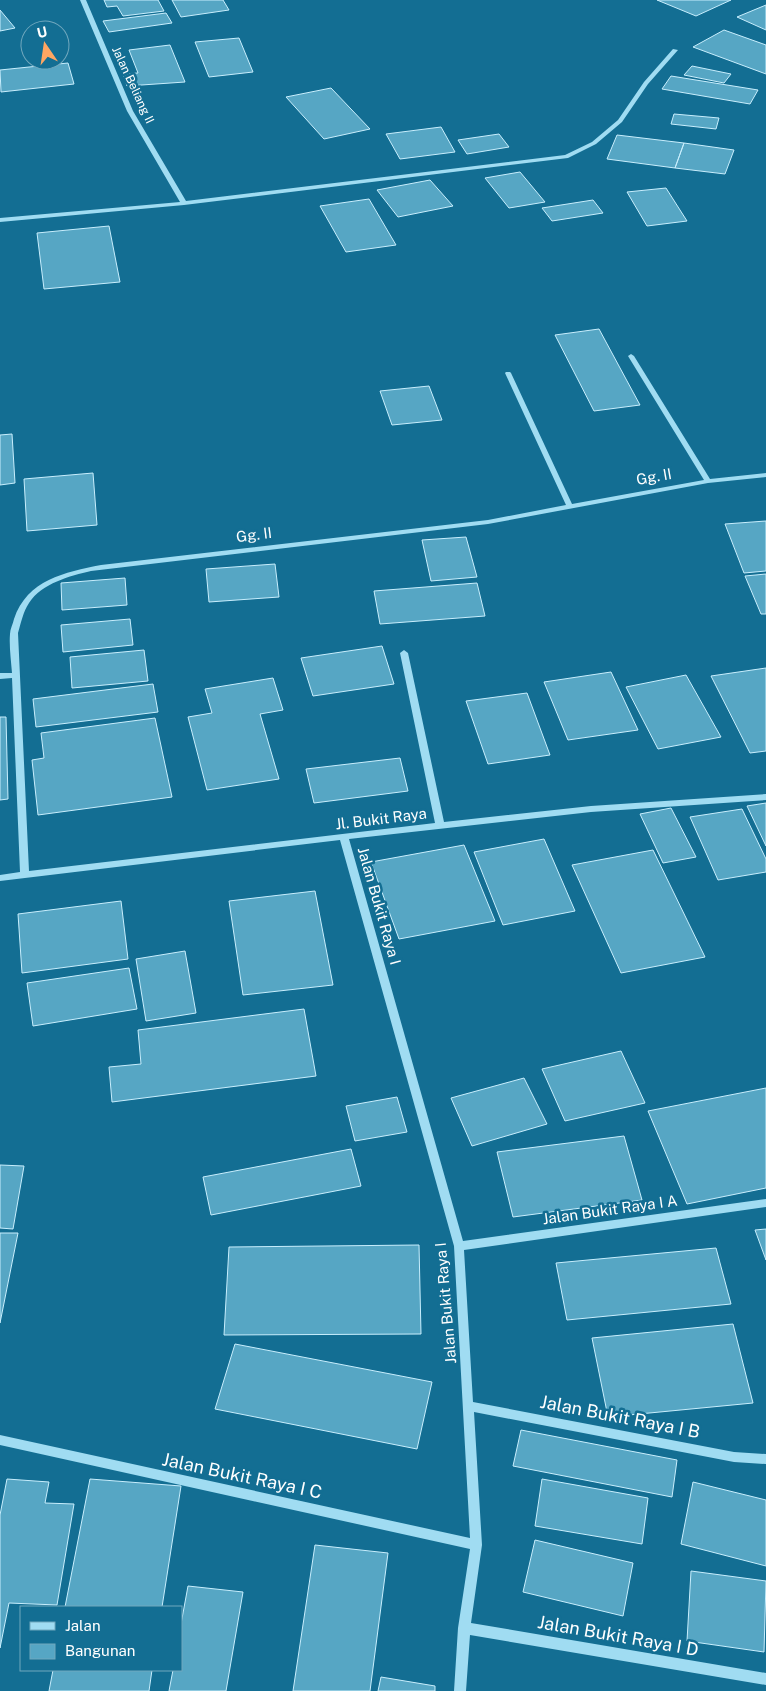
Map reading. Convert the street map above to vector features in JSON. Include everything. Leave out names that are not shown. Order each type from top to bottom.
[{"type":"street","name":"Jalan Beliang II","points":[[83,0],[130,111],[184,203]]},
{"type":"street","points":[[0,220],[184,203],[566,157],[594,143],[620,121],[646,83],[675,50]]},
{"type":"street","points":[[631,356],[708,481]]},
{"type":"street","points":[[508,373],[570,506]]},
{"type":"street","name":"Gg. II","points":[[25,875],[14,633],[19,615],[27,601],[40,588],[60,578],[101,567],[488,522],[708,481],[766,475]]},
{"type":"street","points":[[404,653],[440,825]]},
{"type":"street","points":[[0,676],[15,675]]},
{"type":"street","name":"Jl. Bukit Raya","points":[[0,878],[440,825],[591,810],[766,797]]},
{"type":"street","name":"Jalan Bukit Raya I","points":[[344,837],[459,1246],[476,1545],[464,1628],[460,1691]]},
{"type":"street","name":"Jalan Bukit Raya I A","points":[[459,1246],[766,1203]]},
{"type":"street","name":"Jalan Bukit Raya I B","points":[[469,1406],[734,1457],[766,1459]]},
{"type":"street","name":"Jalan Bukit Raya I C","points":[[0,1440],[476,1545]]},
{"type":"street","name":"Jalan Bukit Raya I D","points":[[464,1628],[766,1679]]},
{"type":"building","points":[[104,0],[158,0],[164,11],[123,16],[117,6],[107,7]]},
{"type":"building","points":[[172,0],[223,0],[229,10],[181,17]]},
{"type":"building","points":[[657,0],[731,0],[696,16]]},
{"type":"building","points":[[766,5],[766,30],[737,17]]},
{"type":"building","points":[[0,10],[15,28],[0,31]]},
{"type":"building","points":[[166,13],[172,23],[109,32],[103,21]]},
{"type":"building","points":[[724,30],[766,45],[766,74],[693,47]]},
{"type":"building","points":[[239,38],[253,72],[209,77],[195,42]]},
{"type":"building","points":[[170,45],[185,82],[127,86],[123,74],[138,73],[129,50]]},
{"type":"building","points":[[692,66],[731,74],[724,83],[684,75]]},
{"type":"building","points":[[20,68],[20,70],[70,70],[74,84],[1,92],[0,70]]},
{"type":"building","points":[[671,76],[758,90],[750,104],[662,89]]},
{"type":"building","points":[[331,88],[370,129],[324,139],[286,97]]},
{"type":"building","points":[[674,114],[719,118],[716,129],[671,124]]},
{"type":"building","points":[[441,127],[455,152],[400,159],[386,134]]},
{"type":"building","points":[[499,134],[509,147],[467,154],[458,140]]},
{"type":"building","points":[[617,135],[684,143],[675,168],[607,159]]},
{"type":"building","points":[[684,143],[734,150],[725,174],[675,168]]},
{"type":"building","points":[[520,172],[545,202],[509,208],[485,178]]},
{"type":"building","points":[[430,180],[453,206],[398,217],[377,190]]},
{"type":"building","points":[[666,188],[687,221],[647,226],[627,192]]},
{"type":"building","points":[[369,199],[396,245],[346,252],[320,206]]},
{"type":"building","points":[[593,200],[603,213],[552,221],[542,208]]},
{"type":"building","points":[[109,226],[120,282],[44,289],[37,233]]},
{"type":"building","points":[[599,329],[640,405],[594,411],[555,335]]},
{"type":"building","points":[[429,386],[442,420],[392,425],[380,391]]},
{"type":"building","points":[[12,434],[15,483],[0,485],[0,435]]},
{"type":"building","points":[[93,473],[97,525],[27,531],[24,479]]},
{"type":"building","points":[[766,521],[766,571],[744,573],[725,524]]},
{"type":"building","points":[[466,537],[477,577],[431,581],[422,540]]},
{"type":"building","points":[[275,564],[279,597],[209,602],[206,569]]},
{"type":"building","points":[[766,574],[766,614],[761,614],[745,576]]},
{"type":"building","points":[[125,578],[127,605],[62,610],[61,583]]},
{"type":"building","points":[[477,583],[485,616],[380,624],[374,591]]},
{"type":"building","points":[[130,619],[133,645],[63,652],[61,625]]},
{"type":"building","points":[[382,646],[394,684],[313,696],[301,658]]},
{"type":"building","points":[[144,650],[148,681],[72,688],[70,657]]},
{"type":"building","points":[[766,668],[766,751],[750,753],[711,676]]},
{"type":"building","points":[[611,672],[638,730],[568,740],[544,682]]},
{"type":"building","points":[[686,675],[721,737],[658,749],[626,687]]},
{"type":"building","points":[[273,678],[283,710],[260,714],[279,779],[207,790],[188,717],[212,713],[205,689]]},
{"type":"building","points":[[153,684],[158,712],[36,727],[33,699]]},
{"type":"building","points":[[527,693],[550,755],[488,764],[466,701]]},
{"type":"building","points":[[0,717],[6,717],[8,799],[0,800]]},
{"type":"building","points":[[155,718],[172,797],[38,815],[32,760],[44,758],[41,733]]},
{"type":"building","points":[[400,758],[408,791],[314,803],[306,769]]},
{"type":"building","points":[[766,803],[766,846],[747,806]]},
{"type":"building","points":[[671,808],[696,857],[663,863],[640,814]]},
{"type":"building","points":[[742,809],[766,859],[766,872],[718,880],[690,817]]},
{"type":"building","points":[[544,839],[575,911],[503,925],[474,852]]},
{"type":"building","points":[[464,845],[495,921],[399,939],[371,862]]},
{"type":"building","points":[[653,850],[705,957],[621,973],[572,865]]},
{"type":"building","points":[[315,891],[333,985],[243,995],[229,901]]},
{"type":"building","points":[[121,901],[128,959],[22,973],[18,914]]},
{"type":"building","points":[[185,951],[196,1013],[146,1021],[136,959]]},
{"type":"building","points":[[129,968],[137,1009],[33,1026],[27,983]]},
{"type":"building","points":[[304,1009],[316,1076],[112,1102],[109,1067],[141,1064],[138,1030]]},
{"type":"building","points":[[621,1051],[645,1103],[565,1121],[542,1069]]},
{"type":"building","points":[[524,1078],[547,1124],[472,1146],[451,1098]]},
{"type":"building","points":[[766,1088],[766,1188],[687,1204],[648,1111]]},
{"type":"building","points":[[397,1097],[407,1132],[355,1141],[346,1106]]},
{"type":"building","points":[[624,1136],[642,1200],[513,1217],[497,1152]]},
{"type":"building","points":[[351,1149],[361,1186],[211,1215],[203,1177]]},
{"type":"building","points":[[0,1165],[24,1166],[13,1229],[0,1228]]},
{"type":"building","points":[[766,1229],[766,1260],[755,1230]]},
{"type":"building","points":[[0,1233],[18,1233],[0,1323]]},
{"type":"building","points":[[419,1245],[421,1334],[224,1335],[229,1247]]},
{"type":"building","points":[[716,1248],[731,1304],[567,1320],[556,1263]]},
{"type":"building","points":[[733,1324],[753,1403],[608,1417],[592,1338]]},
{"type":"building","points":[[235,1344],[432,1382],[417,1449],[215,1409]]},
{"type":"building","points":[[521,1430],[677,1460],[672,1497],[513,1466]]},
{"type":"building","points":[[7,1479],[49,1482],[45,1503],[74,1504],[57,1605],[9,1603],[0,1648],[0,1515]]},
{"type":"building","points":[[90,1479],[181,1486],[162,1606],[65,1606]]},
{"type":"building","points":[[542,1479],[648,1498],[642,1544],[535,1526]]},
{"type":"building","points":[[693,1482],[766,1500],[766,1566],[681,1544]]},
{"type":"building","points":[[535,1540],[633,1563],[623,1616],[523,1592]]},
{"type":"building","points":[[315,1545],[388,1553],[370,1691],[293,1691]]},
{"type":"building","points":[[691,1571],[766,1581],[764,1652],[687,1641]]},
{"type":"building","points":[[188,1586],[243,1592],[226,1691],[169,1691],[173,1671],[182,1671],[182,1619]]},
{"type":"building","points":[[53,1671],[152,1671],[149,1691],[49,1691]]},
{"type":"building","points":[[381,1677],[435,1686],[435,1691],[378,1691]]}]
